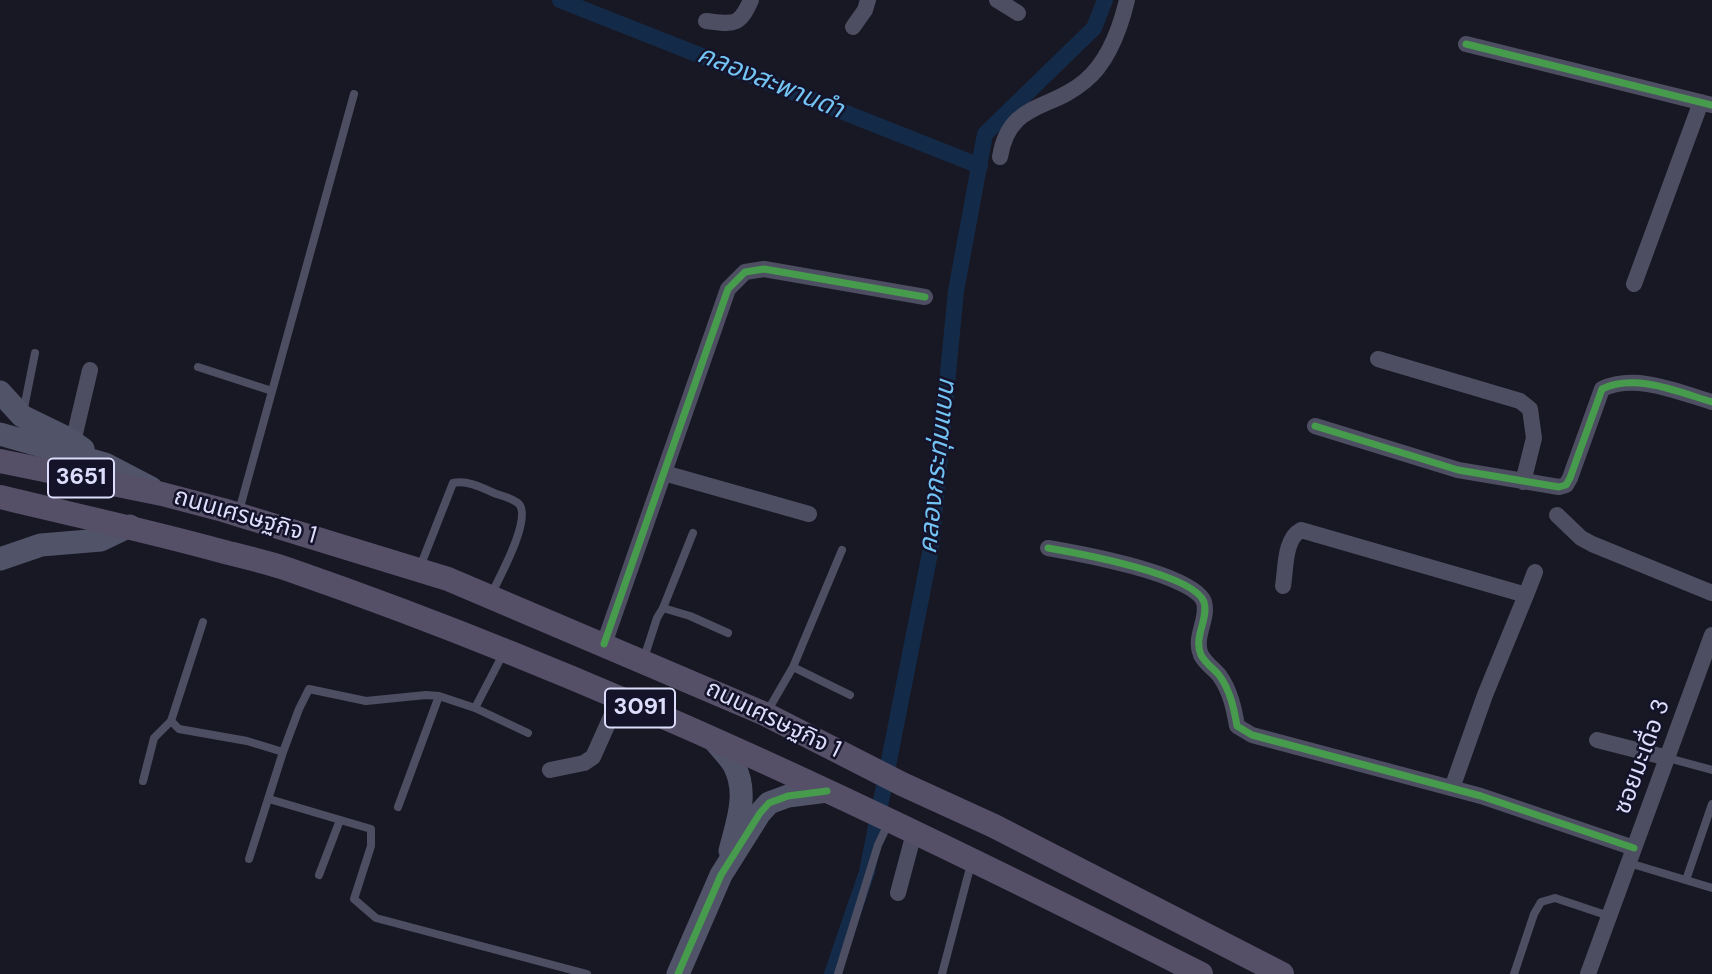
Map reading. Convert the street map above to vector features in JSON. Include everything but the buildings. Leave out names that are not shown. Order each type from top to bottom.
[{"type":"main road","name":"3651","points":[[0,461],[162,494]]},
{"type":"main road","name":"ถนนเศรษฐกิจ 1","points":[[162,494],[238,514],[419,570],[643,660],[765,714],[902,785],[994,826],[1282,974]]},
{"type":"main road","name":"3651","points":[[0,497],[130,526]]},
{"type":"main road","name":"ถนนเศรษฐกิจ 1","points":[[130,526],[288,569],[504,651],[619,699],[852,802],[1201,974]]},
{"type":"street","points":[[706,21],[737,22],[743,19],[751,0]]},
{"type":"street","points":[[853,27],[865,10],[868,0]]},
{"type":"street","points":[[997,0],[1018,13]]},
{"type":"street","points":[[1000,157],[1010,127],[1016,120],[1084,82],[1102,63],[1115,38],[1127,0]]},
{"type":"street","points":[[1466,44],[1706,104],[1634,284]]},
{"type":"street","points":[[604,645],[728,289],[745,272],[764,269],[925,297]]},
{"type":"street","points":[[1378,359],[1520,401],[1530,410],[1534,438],[1523,482]]},
{"type":"street","points":[[73,442],[90,370]]},
{"type":"street","points":[[1315,426],[1458,470],[1559,487],[1566,485],[1570,478],[1602,389],[1615,383],[1656,386],[1712,402]]},
{"type":"street","points":[[1,393],[22,416],[73,442],[105,464]]},
{"type":"street","name":"3091","points":[[0,434],[105,464],[162,494]]},
{"type":"street","points":[[664,473],[809,514]]},
{"type":"street","points":[[1557,515],[1581,538],[1592,544],[1712,593]]},
{"type":"street","points":[[0,559],[41,545],[101,540],[130,526]]},
{"type":"street","points":[[1283,586],[1289,543],[1295,533],[1301,530],[1526,595]]},
{"type":"street","points":[[1048,548],[1122,564],[1185,583],[1196,593],[1203,600],[1204,608],[1198,640],[1200,653],[1208,666],[1218,674],[1230,694],[1237,726],[1252,735],[1452,788],[1631,855]]},
{"type":"street","points":[[1452,788],[1485,695],[1535,572]]},
{"type":"street","name":"ซอยมะเดื่อ 3","points":[[1588,974],[1709,655],[1712,635]]},
{"type":"street","points":[[550,770],[584,763],[593,757],[619,699]]},
{"type":"street","points":[[678,974],[728,861],[743,803],[734,765],[713,739]]},
{"type":"street","points":[[1597,740],[1668,758]]},
{"type":"street","points":[[728,861],[769,803],[788,796],[827,791]]},
{"type":"street","points":[[898,894],[914,833]]},
{"type":"lane","points":[[238,514],[355,94]]},
{"type":"lane","points":[[22,416],[35,353]]},
{"type":"lane","points":[[198,367],[272,391]]},
{"type":"lane","points":[[419,570],[453,483],[471,483],[512,500],[520,505],[524,515],[491,597]]},
{"type":"lane","points":[[643,660],[692,533]]},
{"type":"lane","points":[[765,714],[793,667],[842,550]]},
{"type":"lane","points":[[663,608],[728,633]]},
{"type":"lane","points":[[143,781],[154,738],[172,720],[203,622]]},
{"type":"lane","points":[[475,708],[504,651]]},
{"type":"lane","points":[[793,667],[850,695]]},
{"type":"lane","points":[[249,859],[299,709],[309,689],[366,701],[439,696],[475,708],[528,733]]},
{"type":"lane","points":[[398,807],[439,696]]},
{"type":"lane","points":[[172,720],[179,729],[247,741],[284,752]]},
{"type":"lane","points":[[1668,758],[1712,770]]},
{"type":"lane","points":[[269,799],[371,829],[371,846],[354,899],[376,918],[587,974]]},
{"type":"lane","points":[[1686,880],[1712,804]]},
{"type":"lane","points":[[319,875],[340,820]]},
{"type":"lane","points":[[838,974],[887,820]]},
{"type":"lane","points":[[1631,855],[1686,880],[1712,888]]},
{"type":"lane","points":[[942,974],[971,861]]},
{"type":"lane","points":[[1514,974],[1534,914],[1541,902],[1555,898],[1609,916]]},
{"type":"waterway","name":"คลองสะพานดำ","points":[[560,0],[980,166]]},
{"type":"waterway","name":"คลองกระทุ่มแบน","points":[[832,974],[867,872],[931,548],[956,291],[985,134],[1094,28],[1105,0]]},
{"type":"cycle path","points":[[1466,44],[1712,105]]},
{"type":"cycle path","points":[[604,644],[728,289],[745,272],[764,269],[925,297]]},
{"type":"cycle path","points":[[1315,426],[1458,470],[1559,487],[1566,485],[1570,478],[1602,389],[1643,383],[1712,402]]},
{"type":"cycle path","points":[[1048,548],[1133,566],[1179,582],[1196,592],[1205,608],[1199,642],[1201,655],[1226,687],[1237,726],[1252,735],[1481,796],[1634,848]]},
{"type":"cycle path","points":[[678,974],[721,875],[760,813],[769,803],[788,796],[827,791]]}]
